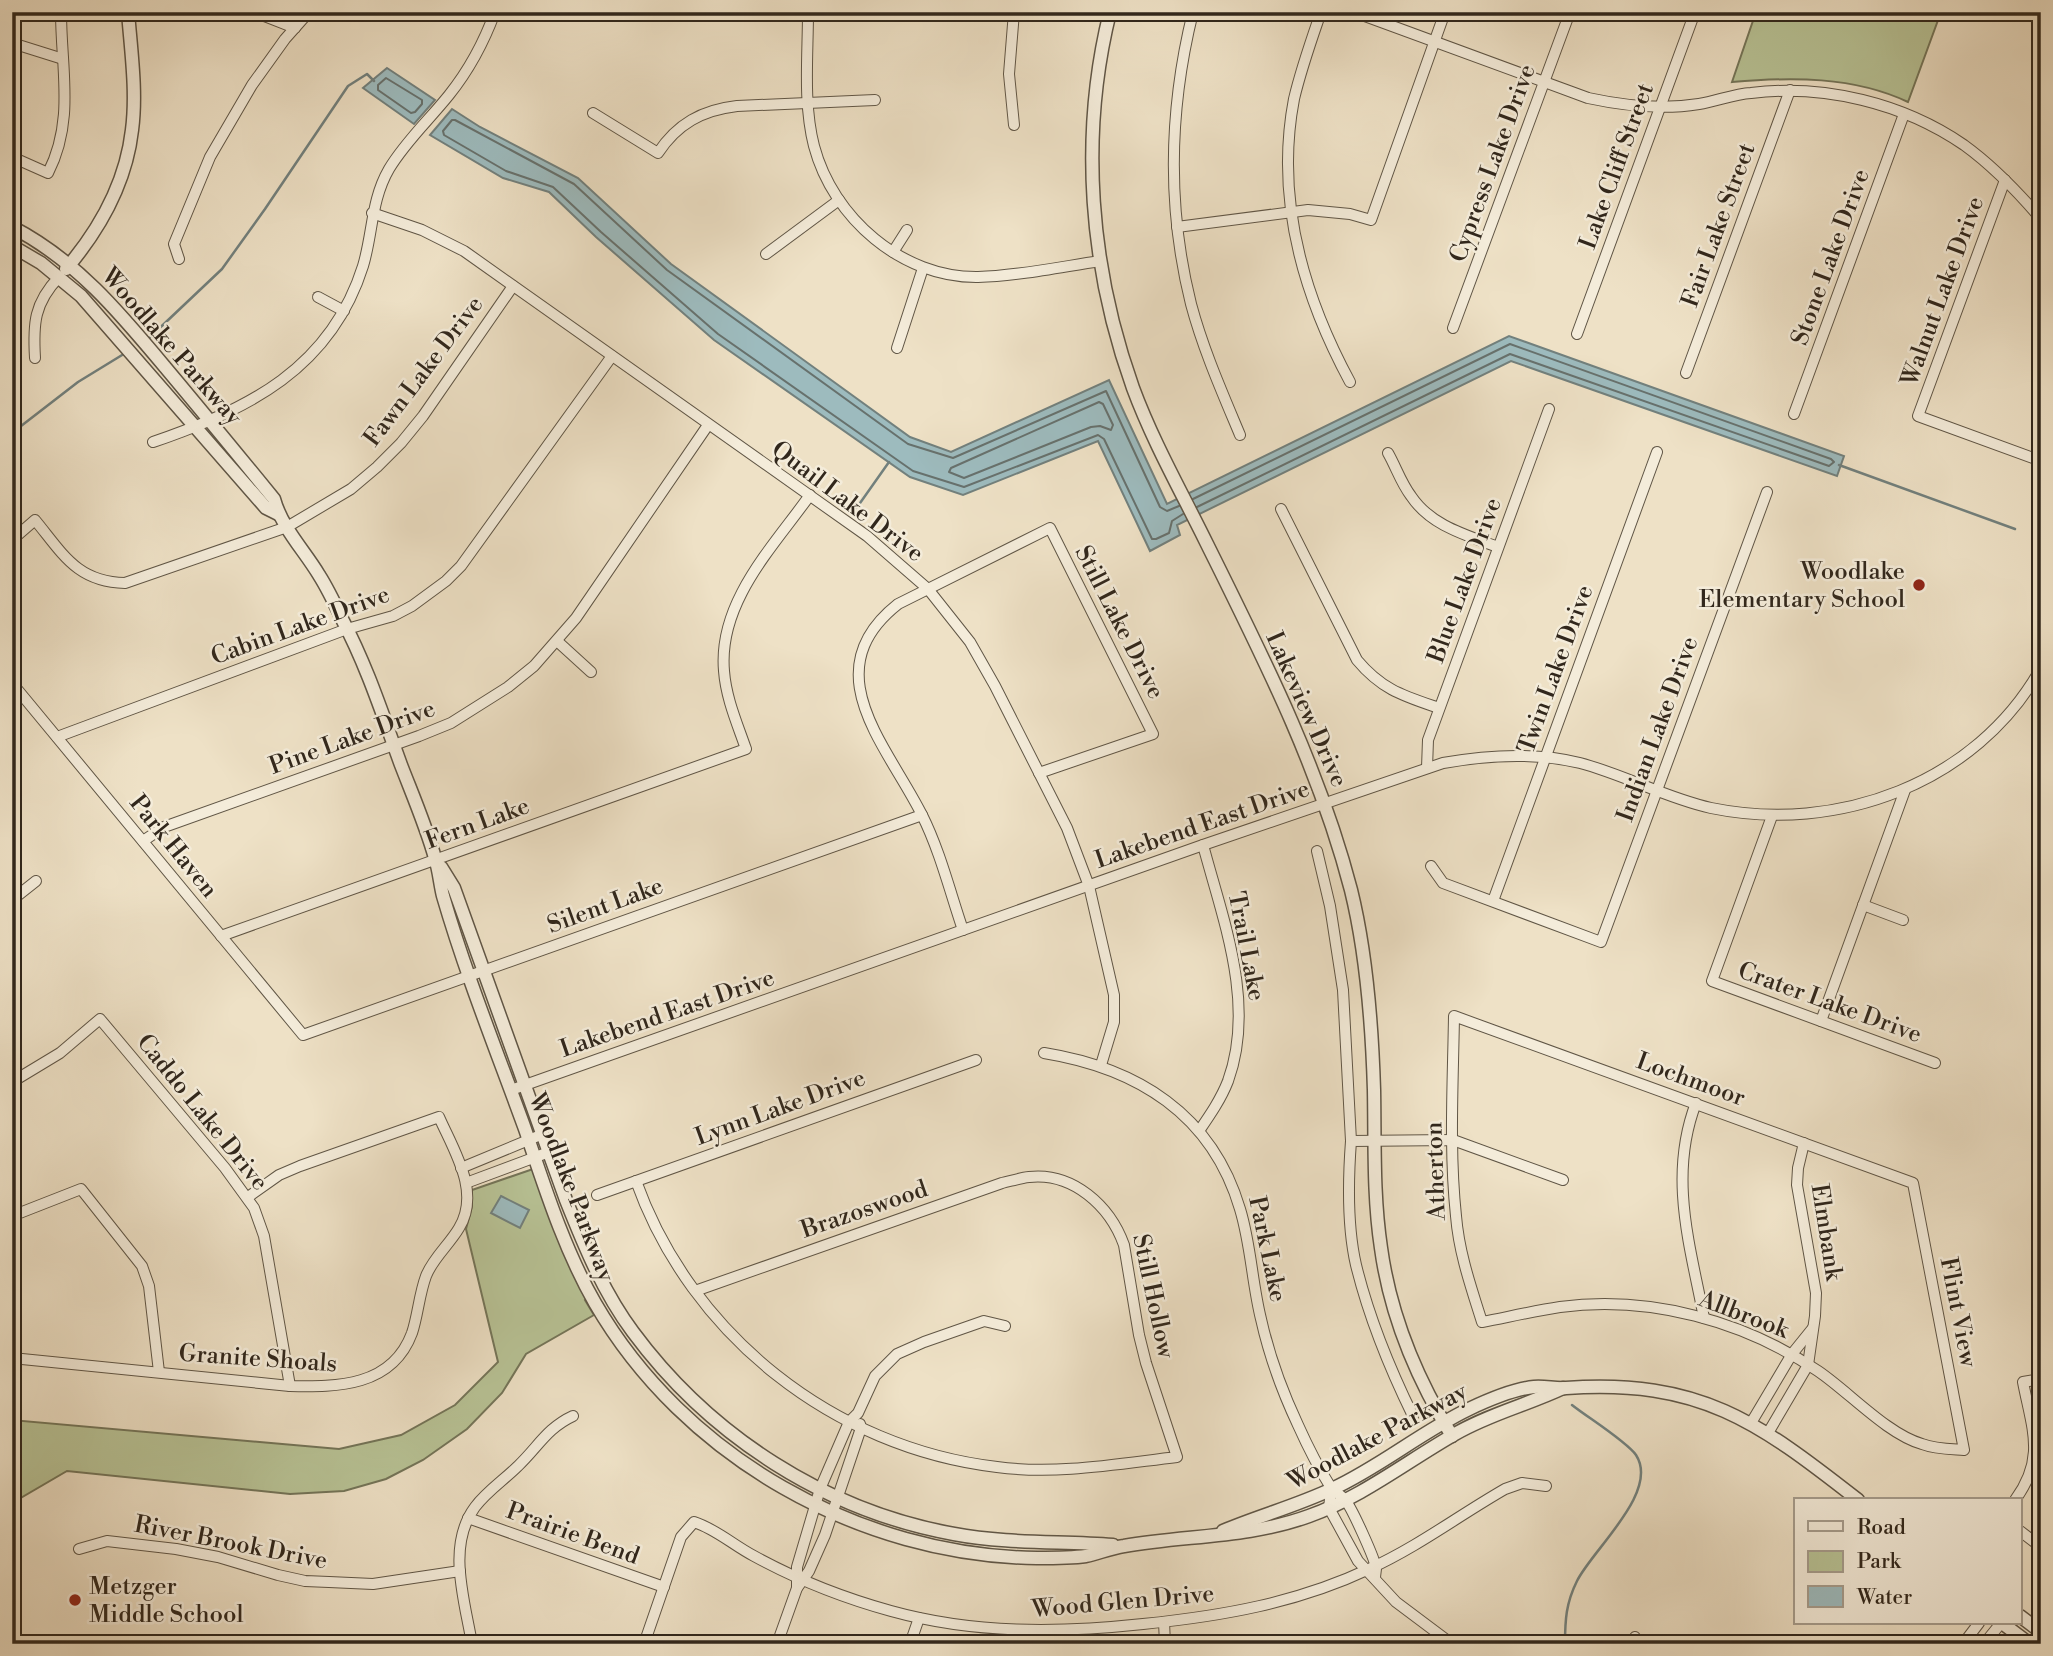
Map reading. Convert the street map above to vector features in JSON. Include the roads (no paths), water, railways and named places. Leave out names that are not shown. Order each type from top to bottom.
[{"type":"street","points":[[12,157],[48,173],[58,154],[65,123],[61,12]]},
{"type":"street","points":[[35,358],[33,327],[40,302],[100,225],[112,202],[128,153],[133,128],[128,12]]},
{"type":"street","points":[[254,12],[295,28]]},
{"type":"street","points":[[179,259],[174,244],[210,157],[252,85],[309,12]]},
{"type":"street","points":[[194,428],[211,422],[282,380],[327,338],[344,310],[365,258],[381,182],[390,166],[470,66],[495,12]]},
{"type":"street","points":[[808,12],[808,102],[814,146],[839,200],[865,230],[893,252],[923,268],[976,277],[1100,261]]},
{"type":"street","points":[[1014,12],[1009,74],[1014,125]]},
{"type":"street","name":"Lakeview Drive","points":[[1110,12],[1101,53],[1093,127],[1096,234],[1112,323],[1146,420],[1279,690],[1326,803],[1352,895],[1369,1006],[1375,1196],[1381,1250],[1394,1309],[1420,1377],[1451,1436]]},
{"type":"street","points":[[1193,12],[1184,49],[1175,116],[1173,184],[1179,247],[1201,338],[1240,435]]},
{"type":"street","points":[[1321,12],[1294,100],[1287,165],[1290,212],[1295,241],[1318,314],[1350,382]]},
{"type":"street","points":[[1354,12],[1601,101],[1660,107],[1698,104],[1747,93],[1790,90],[1854,98],[1904,114],[1956,140],[2005,180],[2041,219]]},
{"type":"street","points":[[1177,227],[1324,210],[1371,220],[1444,12]]},
{"type":"street","name":"Cypress Lake Drive","points":[[1453,328],[1570,12]]},
{"type":"street","name":"Lake Cliff Street","points":[[1577,334],[1695,12]]},
{"type":"street","points":[[12,43],[63,59]]},
{"type":"street","name":"Fair Lake Street","points":[[1686,373],[1790,90]]},
{"type":"street","points":[[593,113],[658,153],[669,136],[683,124],[715,110],[737,106],[875,100]]},
{"type":"street","name":"Stone Lake Drive","points":[[1794,414],[1904,114]]},
{"type":"street","name":"Walnut Lake Drive","points":[[2005,180],[1918,416],[2041,461]]},
{"type":"street","points":[[766,254],[839,200]]},
{"type":"street","name":"Quail Lake Drive","points":[[373,213],[450,243],[513,286],[881,546],[928,589],[953,618],[996,686],[1067,828],[1089,886],[1114,995],[1114,1022],[1101,1065]]},
{"type":"street","name":"Woodlake Parkway","points":[[12,227],[51,250],[70,265],[90,282],[138,334],[274,499],[278,514],[321,577],[377,698],[436,859],[442,892],[470,975],[570,1253],[594,1302],[619,1340],[646,1373],[698,1427],[728,1451],[761,1474],[816,1505],[863,1526],[909,1540],[950,1550],[996,1556],[1084,1556],[1120,1546],[1248,1533],[1308,1517],[1370,1488],[1451,1436],[1497,1413],[1563,1388]]},
{"type":"street","points":[[893,252],[907,230]]},
{"type":"street","name":"Woodlake Parkway","points":[[12,246],[59,277],[80,296],[266,508],[278,514]]},
{"type":"street","points":[[897,348],[923,268]]},
{"type":"street","name":"Fawn Lake Drive","points":[[12,540],[35,520],[72,564],[95,579],[125,583],[287,527],[351,489],[401,443],[423,416],[513,286]]},
{"type":"street","points":[[318,297],[344,310]]},
{"type":"street","name":"Cabin Lake Drive","points":[[57,737],[347,629],[393,616],[412,606],[446,581],[461,566],[612,356]]},
{"type":"street","name":"Blue Lake Drive","points":[[1427,768],[1428,740],[1549,409]]},
{"type":"street","name":"Pine Lake Drive","points":[[143,841],[164,827],[394,746],[451,723],[526,673],[576,618],[708,425]]},
{"type":"street","name":"Woodlake Parkway","points":[[153,442],[194,428]]},
{"type":"street","name":"Twin Lake Drive","points":[[1493,901],[1657,452]]},
{"type":"street","points":[[1388,453],[1406,490],[1426,514],[1453,530],[1498,547]]},
{"type":"street","name":"Indian Lake Drive","points":[[1493,901],[1601,942],[1767,492]]},
{"type":"street","name":"Fern Lake","points":[[221,936],[746,749],[724,676],[724,646],[729,620],[748,581],[810,495]]},
{"type":"street","points":[[1281,509],[1357,660],[1385,687],[1439,708]]},
{"type":"street","name":"Still Lake Drive","points":[[928,589],[1050,528],[1153,734],[1039,773]]},
{"type":"street","points":[[928,589],[898,604],[878,622],[864,645],[858,673],[861,700],[868,718],[922,815],[964,930]]},
{"type":"street","points":[[557,641],[591,672]]},
{"type":"street","name":"Lakebend East Drive","points":[[511,1090],[1203,845],[1427,768],[1476,757],[1545,757],[1579,763],[1707,807],[1738,813],[1772,816],[1833,811],[1864,804],[1905,790],[1949,765],[1974,746],[2018,701],[2041,668]]},
{"type":"street","name":"Park Haven","points":[[12,683],[303,1035]]},
{"type":"street","points":[[1821,1021],[1905,790]]},
{"type":"street","points":[[2040,829],[2041,799]]},
{"type":"street","name":"Silent Lake","points":[[303,1035],[922,815]]},
{"type":"street","name":"Crater Lake Drive","points":[[1772,816],[1712,981],[1935,1063]]},
{"type":"street","name":"Trail Lake","points":[[1199,1131],[1212,1113],[1227,1083],[1236,1050],[1239,1013],[1227,935],[1203,845]]},
{"type":"street","points":[[1317,851],[1330,906],[1343,990],[1351,1141],[1350,1206],[1356,1263],[1380,1344],[1413,1416]]},
{"type":"street","name":"Woodlake Parkway","points":[[436,859],[454,888],[585,1248],[632,1331],[658,1363],[708,1415],[738,1439],[798,1479],[869,1511],[953,1534],[997,1541],[1120,1546]]},
{"type":"street","points":[[1431,866],[1443,883],[1493,901]]},
{"type":"street","points":[[12,900],[36,881]]},
{"type":"street","points":[[1863,905],[1903,920]]},
{"type":"street","name":"Lochmoor","points":[[1454,1016],[1913,1183]]},
{"type":"street","name":"Atherton","points":[[1454,1016],[1452,1140],[1456,1219],[1465,1269],[1482,1322]]},
{"type":"street","name":"Caddo Lake Drive","points":[[12,1082],[60,1053],[100,1019],[248,1197],[264,1236],[290,1386]]},
{"type":"street","name":"Park Lake","points":[[1044,1053],[1079,1059],[1125,1075],[1154,1092],[1199,1131],[1233,1187],[1246,1231],[1261,1320],[1297,1424],[1331,1490],[1346,1500]]},
{"type":"street","name":"Lynn Lake Drive","points":[[597,1195],[976,1059]]},
{"type":"street","points":[[1696,1103],[1684,1144],[1681,1193],[1704,1318]]},
{"type":"street","name":"Granite Shoals","points":[[12,1358],[290,1386],[324,1387],[364,1381],[385,1370],[397,1359],[410,1338],[430,1269],[461,1226],[468,1202],[466,1182],[439,1117],[300,1166],[279,1175],[248,1197]]},
{"type":"street","points":[[461,1168],[543,1134]]},
{"type":"street","points":[[1351,1141],[1452,1140],[1563,1180]]},
{"type":"street","name":"Elmbank","points":[[1768,1433],[1808,1365],[1813,1328],[1816,1293],[1797,1185],[1804,1143]]},
{"type":"street","points":[[499,1152],[505,1169]]},
{"type":"street","points":[[466,1182],[549,1152]]},
{"type":"street","name":"Brazoswood","points":[[695,1291],[1002,1183],[1029,1177],[1048,1178]]},
{"type":"street","name":"Still Hollow","points":[[861,1428],[888,1441],[935,1455],[997,1468],[1069,1469],[1177,1457],[1146,1363],[1119,1231],[1100,1203],[1083,1190],[1048,1178]]},
{"type":"street","points":[[636,1181],[661,1237],[711,1314],[764,1367],[813,1402],[861,1428]]},
{"type":"street","name":"Flint View","points":[[1913,1183],[1964,1450]]},
{"type":"street","points":[[12,1216],[81,1189],[142,1266],[149,1286],[159,1372]]},
{"type":"street","name":"Allbrook","points":[[1482,1322],[1562,1307],[1598,1305],[1659,1309],[1704,1318],[1755,1336],[1792,1354],[1910,1440],[1964,1450]]},
{"type":"street","points":[[801,1577],[797,1567],[820,1489],[849,1422],[858,1413],[875,1376],[897,1354],[924,1342],[984,1321],[1005,1326]]},
{"type":"street","points":[[1751,1423],[1792,1354],[1813,1328]]},
{"type":"street","points":[[2016,1498],[2033,1468],[2035,1451],[2023,1382],[2041,1379]]},
{"type":"street","name":"Woodlake Parkway","points":[[1213,1535],[1331,1490],[1471,1408],[1534,1387],[1616,1385],[1666,1391],[1713,1404],[1768,1433],[1855,1498]]},
{"type":"street","points":[[777,1644],[801,1577],[821,1543],[834,1513],[861,1428],[858,1413]]},
{"type":"street","points":[[472,1644],[460,1571],[460,1548],[468,1518],[485,1495],[519,1466],[556,1424],[573,1416]]},
{"type":"street","points":[[834,1457],[850,1463]]},
{"type":"street","name":"Wood Glen Drive","points":[[664,1587],[681,1537],[694,1522],[709,1527],[752,1555],[801,1577],[862,1602],[919,1618],[979,1627],[1041,1631],[1164,1622],[1256,1608],[1298,1596],[1371,1568],[1424,1542],[1506,1489],[1522,1483],[1546,1486]]},
{"type":"street","points":[[1331,1490],[1329,1508],[1358,1561],[1371,1568]]},
{"type":"street","points":[[1346,1500],[1360,1531],[1375,1578],[1396,1602],[1452,1644]]},
{"type":"street","name":"Prairie Bend","points":[[468,1518],[664,1587]]},
{"type":"street","points":[[1347,1538],[1360,1531]]},
{"type":"street","points":[[2022,1533],[2041,1547]]},
{"type":"street","points":[[806,1538],[821,1543]]},
{"type":"street","name":"River Brook Drive","points":[[79,1549],[107,1541],[176,1549],[218,1557],[305,1581],[329,1583],[373,1584],[460,1571]]},
{"type":"street","points":[[644,1644],[664,1587]]},
{"type":"street","points":[[910,1644],[919,1618]]},
{"type":"street","points":[[2022,1618],[2041,1632]]},
{"type":"street","points":[[1164,1622],[1165,1644]]},
{"type":"street","points":[[1962,1644],[1978,1624]]},
{"type":"street","points":[[1984,1644],[2000,1624]]},
{"type":"street","points":[[2002,1624],[2030,1644]]},
{"type":"street","points":[[1040,1644],[1041,1631]]},
{"type":"water","points":[[387,68],[435,100],[414,124],[363,88]]},
{"type":"water","points":[[452,109],[480,127],[578,178],[671,264],[910,437],[951,452],[1109,380],[1167,504],[1509,336],[1844,456],[1837,476],[1511,361],[1177,525],[1180,535],[1150,551],[1098,441],[963,495],[910,477],[714,340],[596,237],[549,192],[503,178],[430,135]]},
{"type":"water","points":[[501,1196],[529,1210],[520,1228],[491,1213]]},
{"type":"waterway","points":[[147,340],[222,269],[348,86],[367,74],[374,81]]},
{"type":"waterway","points":[[12,433],[78,382],[127,352]]},
{"type":"waterway","points":[[853,513],[889,462]]},
{"type":"waterway","points":[[1839,465],[2015,529]]},
{"type":"waterway","points":[[1565,1644],[1567,1612],[1573,1589],[1632,1503],[1639,1486],[1641,1470],[1631,1449],[1572,1405]]},
{"type":"place","name":"Woodlake Elementary School","points":[[1919,585]]},
{"type":"place","name":"Metzger Middle School","points":[[75,1600]]}]
